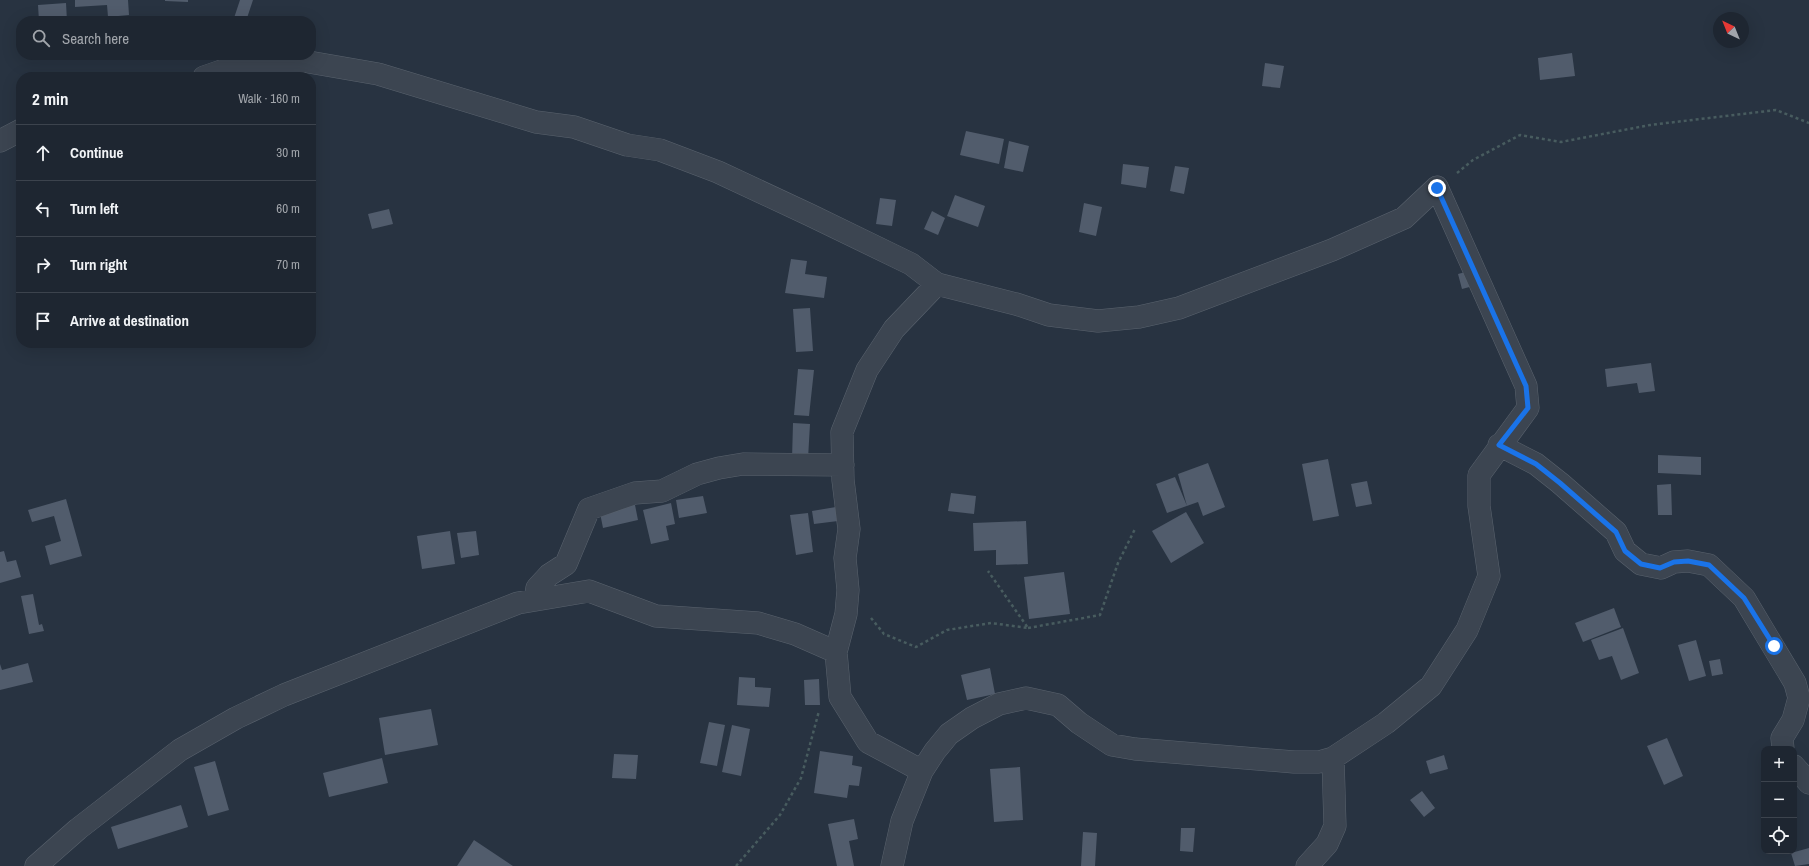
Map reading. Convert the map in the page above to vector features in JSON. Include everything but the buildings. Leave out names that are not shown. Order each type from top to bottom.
[{"type":"street","points":[[218,72],[230,68],[303,61],[378,74],[536,122],[574,127],[627,145],[660,150],[718,172],[810,215],[911,264],[937,284],[1016,304],[1049,315],[1098,321],[1139,317],[1179,308],[1332,250],[1404,218],[1437,188],[1526,386],[1528,408],[1499,445],[1479,475],[1479,506],[1489,576],[1467,630],[1431,686],[1386,723],[1333,758],[1319,762],[1246,759],[1135,749],[1112,744],[1085,727],[1058,705],[1026,698],[999,704],[972,718],[949,734],[935,750],[922,771],[902,822],[892,866]]},
{"type":"street","points":[[0,141],[16,133]]},
{"type":"street","points":[[922,771],[868,742],[840,697],[836,652],[846,614],[848,590],[845,558],[849,529],[843,465],[842,432],[867,370],[894,329],[937,284]]},
{"type":"street","points":[[1499,445],[1536,464],[1560,483],[1616,532],[1625,551],[1641,564],[1660,568],[1674,562],[1688,561],[1709,565],[1744,598],[1795,683],[1799,698],[1793,720],[1782,738],[1783,746]]},
{"type":"street","points":[[535,600],[537,588],[549,574],[566,564],[589,509],[635,493],[662,491],[697,474],[719,468],[743,464],[843,465]]},
{"type":"street","points":[[36,866],[78,829],[180,750],[236,718],[284,695],[518,603],[589,591],[656,616],[758,622],[794,634],[836,652]]},
{"type":"street","points":[[1307,866],[1327,844],[1335,826],[1333,758]]},
{"type":"street","points":[[1797,769],[1809,782]]},
{"type":"path","points":[[1437,188],[1473,160],[1520,135],[1561,142],[1650,125],[1776,110],[1809,122]]},
{"type":"path","points":[[848,590],[884,634],[916,647],[947,630],[991,623],[1028,628],[1100,615],[1118,563],[1135,529]]},
{"type":"path","points":[[988,571],[1028,628]]},
{"type":"path","points":[[736,866],[780,815],[801,778],[821,704]]},
{"type":"route","points":[[1437,188],[1526,386],[1528,408],[1499,445],[1536,464],[1560,483],[1616,532],[1625,551],[1641,564],[1660,568],[1674,562],[1688,561],[1709,565],[1744,598],[1774,646]]}]
